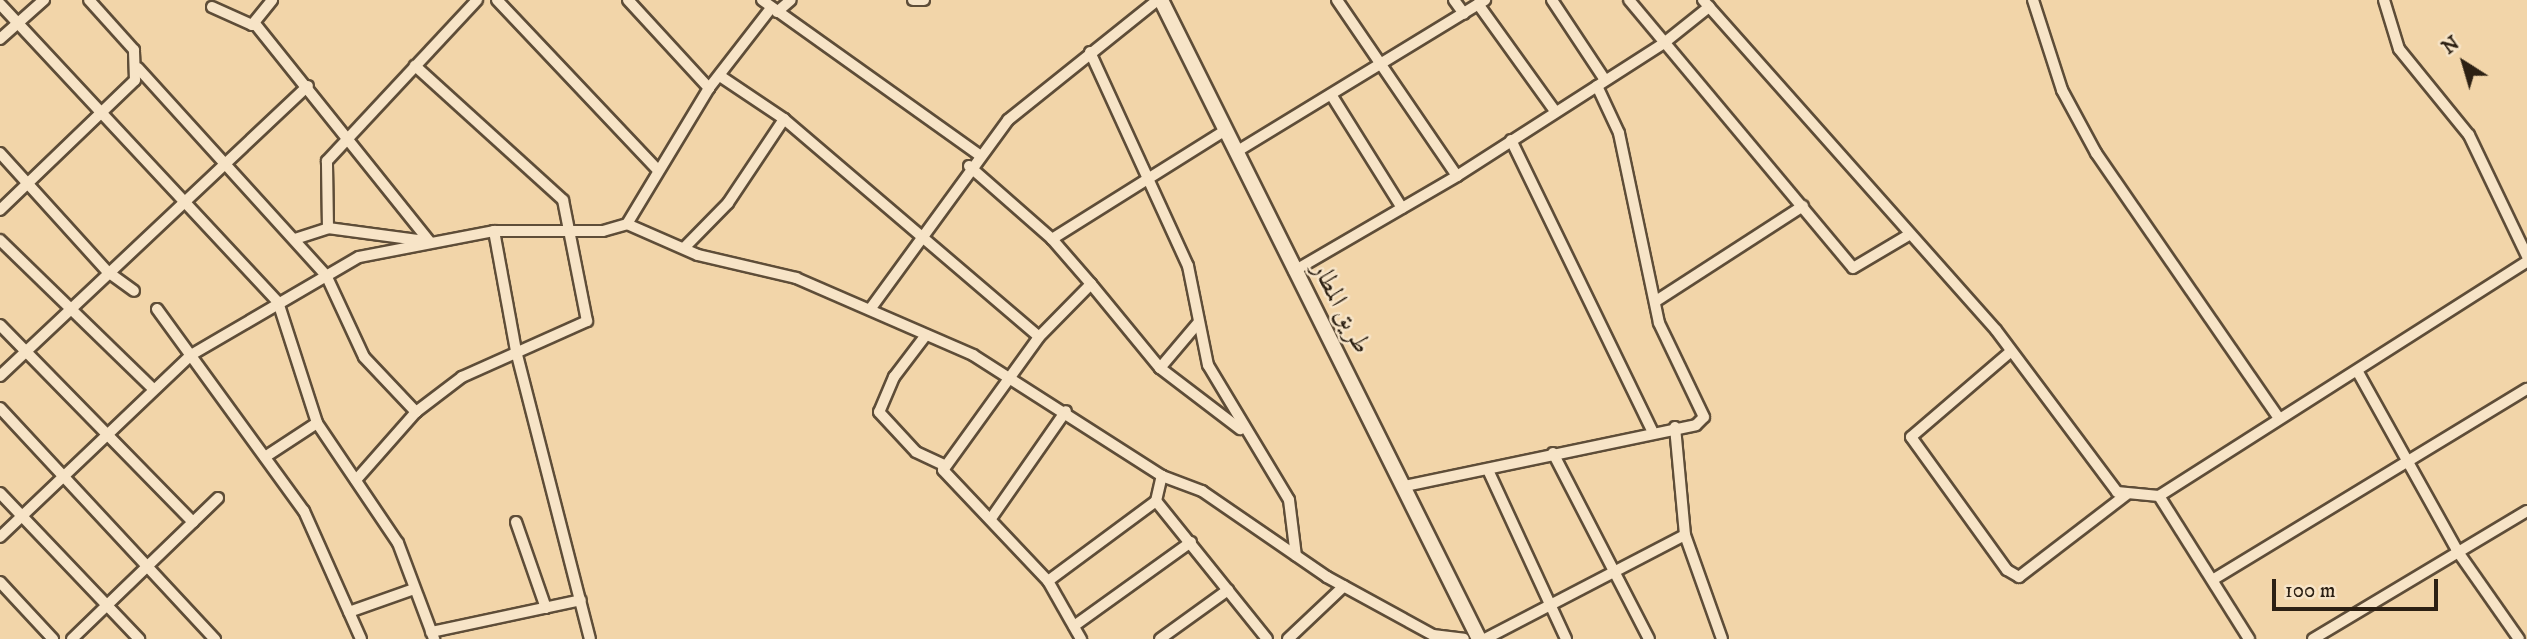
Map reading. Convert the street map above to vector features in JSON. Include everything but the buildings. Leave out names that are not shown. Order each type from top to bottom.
[{"type":"main road","name":"طريق المطار","points":[[1163,1],[1224,131],[1405,486],[1479,639]]},
{"type":"street","points":[[0,40],[44,0]]},
{"type":"street","points":[[0,210],[102,115],[135,80],[138,68],[134,50],[89,0]]},
{"type":"street","points":[[256,25],[272,0]]},
{"type":"street","points":[[328,228],[324,170],[348,134],[477,0]]},
{"type":"street","points":[[497,0],[658,170]]},
{"type":"street","points":[[628,0],[709,88]]},
{"type":"street","points":[[762,0],[978,154]]},
{"type":"street","points":[[627,224],[709,88],[774,10],[791,0]]},
{"type":"street","points":[[913,0],[924,0]]},
{"type":"street","points":[[1337,0],[1457,176]]},
{"type":"street","points":[[1454,0],[1464,13]]},
{"type":"street","points":[[1405,486],[1488,470],[1652,430],[1696,425],[1704,411],[1667,341],[1619,133],[1601,83],[1552,0]]},
{"type":"street","points":[[1629,0],[1856,270],[1907,236]]},
{"type":"street","points":[[2033,0],[2062,90],[2096,153],[2278,417]]},
{"type":"street","points":[[2385,0],[2399,49],[2469,135],[2527,256]]},
{"type":"street","points":[[871,308],[919,235],[978,154],[1037,93],[1163,1]]},
{"type":"street","points":[[1236,152],[1383,66],[1481,2],[1555,111]]},
{"type":"street","points":[[0,4],[102,115],[184,198],[278,302],[317,424],[398,543],[432,636],[581,600]]},
{"type":"street","points":[[1294,271],[1457,176],[1664,43],[1706,4],[1765,64],[1907,236],[1965,294],[2109,485],[2126,495],[2159,496],[2278,417],[2359,374],[2527,262]]},
{"type":"street","points":[[212,7],[256,25],[348,134],[429,242]]},
{"type":"street","points":[[1090,52],[1188,266],[1208,365],[1243,430],[1289,500],[1296,556]]},
{"type":"street","points":[[356,480],[416,412],[481,365],[584,326],[573,229],[558,195],[415,66]]},
{"type":"street","points":[[138,68],[326,275],[363,357],[416,412]]},
{"type":"street","points":[[720,76],[783,119],[1039,337]]},
{"type":"street","points":[[0,376],[224,160],[307,86]]},
{"type":"street","points":[[1332,96],[1402,208]]},
{"type":"street","points":[[684,248],[728,203],[783,119]]},
{"type":"street","points":[[1052,239],[1224,131]]},
{"type":"street","points":[[1511,141],[1652,430]]},
{"type":"street","points":[[0,153],[108,272],[134,291]]},
{"type":"street","points":[[969,166],[1052,239],[1160,368],[1243,430]]},
{"type":"street","points":[[1656,301],[1803,206]]},
{"type":"street","points":[[0,537],[67,475],[152,388],[191,355],[359,257],[494,231],[603,231],[627,224],[684,248],[796,278],[871,308],[1010,375],[1162,476],[1202,491],[1296,556],[1430,637],[1464,639]]},
{"type":"street","points":[[295,239],[328,228],[429,242]]},
{"type":"street","points":[[494,231],[516,351],[590,639]]},
{"type":"street","points":[[0,240],[152,388]]},
{"type":"street","points":[[1081,639],[1048,581],[992,517],[946,476],[944,465],[1039,337],[1091,284]]},
{"type":"street","points":[[157,309],[304,511],[361,639]]},
{"type":"street","points":[[1160,368],[1198,323]]},
{"type":"street","points":[[0,325],[109,432],[193,522]]},
{"type":"street","points":[[926,335],[894,377],[879,412],[916,452],[944,465]]},
{"type":"street","points":[[2009,353],[1911,437],[2007,570],[2019,577],[2126,495]]},
{"type":"street","points":[[2359,374],[2410,457],[2458,552],[2519,639]]},
{"type":"street","points":[[2214,579],[2410,457],[2527,389]]},
{"type":"street","points":[[0,408],[67,475],[215,639]]},
{"type":"street","points":[[992,517],[1066,411]]},
{"type":"street","points":[[265,457],[317,424]]},
{"type":"street","points":[[1675,427],[1685,535],[1723,639]]},
{"type":"street","points":[[1553,453],[1611,572],[1649,639]]},
{"type":"street","points":[[1488,470],[1566,639]]},
{"type":"street","points":[[1048,581],[1157,500],[1162,476]]},
{"type":"street","points":[[0,493],[110,604],[139,639]]},
{"type":"street","points":[[2159,496],[2214,579],[2249,639]]},
{"type":"street","points":[[72,639],[218,498]]},
{"type":"street","points":[[1157,500],[1267,639]]},
{"type":"street","points":[[2313,639],[2527,511]]},
{"type":"street","points":[[516,522],[546,608]]},
{"type":"street","points":[[1485,639],[1685,535]]},
{"type":"street","points":[[1074,626],[1191,542]]},
{"type":"street","points":[[0,582],[53,639]]},
{"type":"street","points":[[1288,639],[1344,586]]},
{"type":"street","points":[[349,612],[414,589]]},
{"type":"street","points":[[1160,639],[1228,590]]}]
